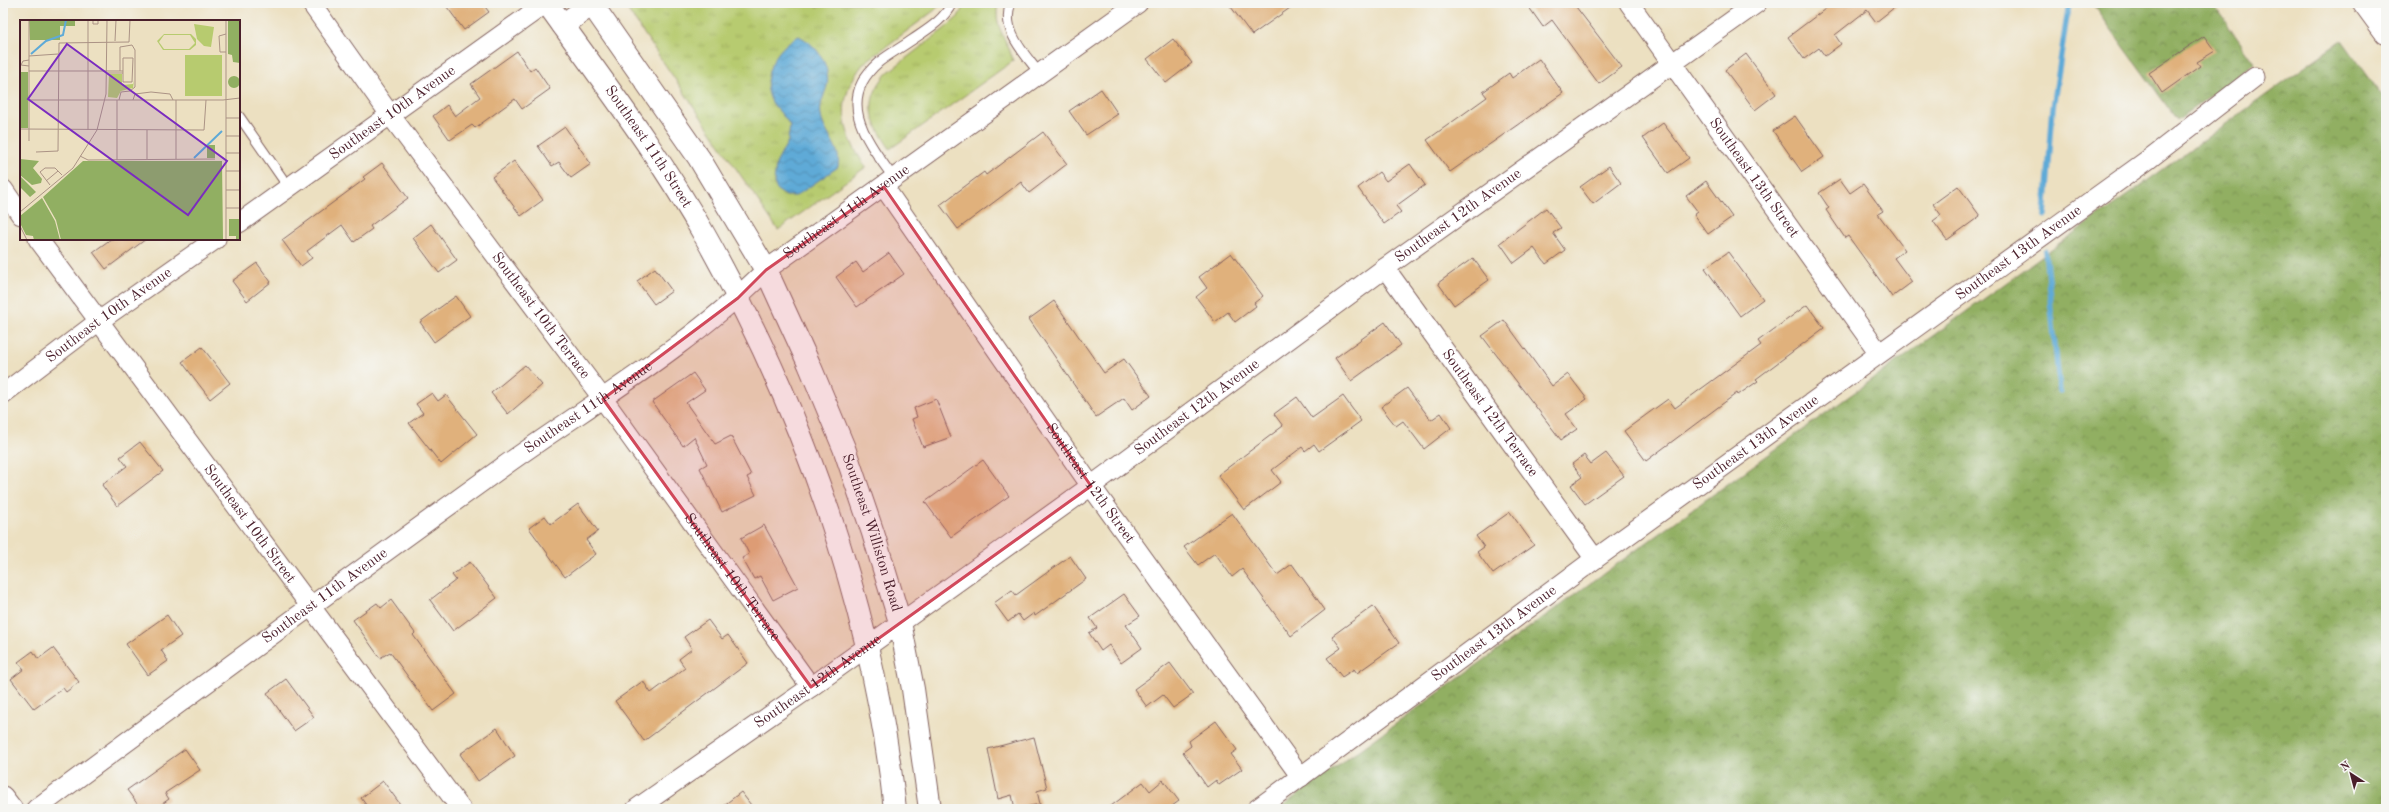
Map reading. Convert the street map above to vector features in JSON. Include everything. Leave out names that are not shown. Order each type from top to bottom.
[{"type":"main road","name":"Southeast 11th Street","points":[[547,3],[667,174],[704,235],[738,298]]},
{"type":"main road","points":[[563,25],[592,3],[699,158],[766,270]]},
{"type":"main road","points":[[2364,3],[2386,33]]},
{"type":"main road","name":"Southeast Williston Road","points":[[766,270],[809,364],[844,448],[874,533],[900,622],[914,696],[930,809]]},
{"type":"main road","points":[[738,298],[779,382],[812,465],[840,547],[868,646],[881,716],[895,809]]},
{"type":"street","name":"Southeast 10th Terrace","points":[[311,3],[391,116],[603,399],[811,687]]},
{"type":"street","name":"Southeast 10th Avenue","points":[[240,222],[391,116],[547,3]]},
{"type":"street","name":"Southeast 11th Avenue","points":[[36,809],[309,606],[510,462],[603,399],[738,298],[766,270],[1138,3]]},
{"type":"street","name":"Southeast 13th Street","points":[[1629,3],[1879,353]]},
{"type":"street","name":"Southeast 12th Avenue","points":[[636,809],[811,687],[1091,486],[1385,268],[1757,3]]},
{"type":"street","name":"Southeast 13th Avenue","points":[[1257,809],[1595,559],[2149,159],[2255,77]]},
{"type":"street","name":"Southeast 12th Street","points":[[889,183],[1091,486],[1301,776]]},
{"type":"street","points":[[3,189],[20,214]]},
{"type":"street","name":"Southeast 10th Street","points":[[39,240],[461,809]]},
{"type":"street","name":"Southeast 10th Avenue","points":[[3,394],[99,321],[215,240]]},
{"type":"street","name":"Southeast 12th Terrace","points":[[1385,268],[1595,559]]},
{"type":"street","points":[[3,796],[13,809]]},
{"type":"lane","points":[[889,183],[865,138],[859,122],[856,106],[860,90],[867,74],[879,62],[940,21],[952,3]]},
{"type":"lane","points":[[1011,3],[1009,24],[1012,36],[1040,74]]},
{"type":"lane","points":[[240,117],[289,188]]},
{"type":"highlighted area","points":[[884,187],[1091,486],[811,687],[603,399],[738,298],[766,270]]},
{"type":"green space","points":[[623,3],[813,3],[817,8],[824,3],[942,3],[935,10],[864,63],[848,89],[844,115],[846,127],[857,153],[866,167],[778,230]]},
{"type":"green space","points":[[965,3],[998,3],[997,12],[999,27],[1013,61],[890,149],[883,139],[874,120],[872,103],[874,93],[887,73],[958,17]]},
{"type":"green space","points":[[2092,3],[2212,3],[2255,63],[2177,120]]},
{"type":"green space","points":[[2342,40],[2386,101],[2386,809],[1278,809]]},
{"type":"water","points":[[799,36],[817,50],[825,63],[828,78],[821,104],[821,116],[825,129],[835,147],[839,160],[838,167],[796,196],[786,196],[777,190],[774,183],[776,164],[788,141],[790,126],[773,104],[767,84],[768,74],[776,56],[790,41]]},
{"type":"building","points":[[444,3],[482,3],[489,12],[464,30]]},
{"type":"building","points":[[1228,3],[1297,3],[1252,35]]},
{"type":"building","points":[[1526,3],[1573,3],[1622,67],[1599,84],[1552,20],[1543,27]]},
{"type":"building","points":[[1833,3],[1900,3],[1876,22],[1867,10],[1835,35],[1841,44],[1825,56],[1819,48],[1804,59],[1788,37]]},
{"type":"building","points":[[2204,36],[2215,51],[2197,62],[2200,66],[2162,93],[2149,73]]},
{"type":"building","points":[[1173,39],[1192,63],[1166,83],[1147,59]]},
{"type":"building","points":[[517,51],[530,71],[535,67],[550,89],[522,109],[515,99],[475,128],[472,125],[450,140],[433,116],[447,105],[455,116],[480,97],[471,84]]},
{"type":"building","points":[[1746,54],[1776,94],[1755,110],[1725,70]]},
{"type":"building","points":[[1539,59],[1563,93],[1450,172],[1427,140],[1487,97],[1483,92],[1509,73],[1512,78]]},
{"type":"building","points":[[1101,89],[1118,114],[1086,135],[1069,111]]},
{"type":"building","points":[[1795,116],[1824,157],[1802,172],[1773,131]]},
{"type":"building","points":[[1663,123],[1689,158],[1668,173],[1643,138]]},
{"type":"building","points":[[565,127],[591,164],[571,178],[559,162],[552,166],[538,146]]},
{"type":"building","points":[[1043,132],[1067,164],[1029,193],[1021,182],[958,229],[940,205],[984,172],[986,175]]},
{"type":"building","points":[[514,161],[543,200],[521,216],[492,177]]},
{"type":"building","points":[[382,163],[408,198],[370,226],[372,229],[354,242],[342,225],[307,251],[312,258],[301,266],[282,240],[365,179],[363,177]]},
{"type":"building","points":[[1410,164],[1425,185],[1396,206],[1401,212],[1384,224],[1358,188],[1379,172],[1386,181]]},
{"type":"building","points":[[1609,166],[1621,183],[1593,204],[1580,187]]},
{"type":"building","points":[[1840,179],[1850,193],[1863,184],[1883,211],[1878,214],[1905,250],[1894,258],[1912,282],[1892,297],[1848,236],[1845,238],[1826,210],[1829,208],[1819,193]]},
{"type":"building","points":[[1706,181],[1732,217],[1708,234],[1694,215],[1698,212],[1686,196]]},
{"type":"building","points":[[1958,186],[1980,216],[1947,240],[1933,221],[1941,215],[1933,204]]},
{"type":"building","points":[[1546,208],[1561,228],[1553,233],[1565,250],[1546,264],[1534,248],[1514,263],[1500,243]]},
{"type":"building","points":[[431,224],[457,260],[439,273],[413,238]]},
{"type":"building","points":[[110,240],[145,240],[106,269],[93,252]]},
{"type":"building","points":[[1728,252],[1763,299],[1740,316],[1705,268]]},
{"type":"building","points":[[889,253],[904,274],[857,307],[836,277],[856,262],[863,272]]},
{"type":"building","points":[[1231,253],[1263,296],[1254,303],[1256,306],[1235,322],[1228,312],[1215,322],[1196,297],[1207,288],[1199,277]]},
{"type":"building","points":[[1473,258],[1489,280],[1454,305],[1438,283]]},
{"type":"building","points":[[257,263],[271,282],[247,301],[232,281]]},
{"type":"building","points":[[655,268],[672,291],[654,304],[637,281]]},
{"type":"building","points":[[456,296],[470,316],[434,342],[420,322]]},
{"type":"building","points":[[1054,301],[1104,373],[1124,359],[1151,396],[1132,410],[1124,398],[1096,417],[1029,319]]},
{"type":"building","points":[[1807,305],[1824,328],[1756,379],[1758,381],[1738,395],[1737,393],[1646,461],[1624,431],[1668,399],[1675,408],[1761,345],[1758,341]]},
{"type":"building","points":[[1504,320],[1552,386],[1568,374],[1587,399],[1566,414],[1577,429],[1561,440],[1482,336]]},
{"type":"building","points":[[1385,322],[1401,345],[1351,381],[1335,358]]},
{"type":"building","points":[[202,347],[230,383],[210,399],[182,362]]},
{"type":"building","points":[[525,365],[542,385],[508,414],[491,393]]},
{"type":"building","points":[[693,373],[705,390],[686,403],[715,444],[731,436],[751,475],[747,477],[756,495],[722,512],[700,468],[707,464],[694,437],[683,446],[652,402]]},
{"type":"building","points":[[1407,388],[1431,420],[1441,413],[1451,428],[1424,449],[1403,421],[1396,426],[1381,407]]},
{"type":"building","points":[[432,393],[438,401],[446,395],[477,434],[441,464],[409,423],[423,413],[416,404]]},
{"type":"building","points":[[1343,396],[1361,421],[1319,451],[1314,444],[1305,451],[1302,447],[1272,470],[1281,482],[1244,510],[1218,475],[1283,426],[1274,414],[1297,397],[1312,418]]},
{"type":"building","points":[[936,399],[951,437],[923,447],[912,419],[917,417],[914,408]]},
{"type":"building","points":[[140,442],[163,471],[117,506],[102,485],[127,466],[120,457]]},
{"type":"building","points":[[1606,453],[1624,476],[1585,504],[1571,485],[1582,477],[1572,464],[1584,455],[1591,464]]},
{"type":"building","points":[[983,460],[1009,496],[951,537],[925,502]]},
{"type":"building","points":[[578,504],[598,531],[586,540],[596,554],[565,577],[529,528],[545,516],[551,524]]},
{"type":"building","points":[[1510,512],[1534,545],[1493,574],[1477,552],[1484,547],[1476,536]]},
{"type":"building","points":[[1232,513],[1277,575],[1292,564],[1325,610],[1291,636],[1242,569],[1232,577],[1215,553],[1198,565],[1184,547]]},
{"type":"building","points":[[764,525],[798,587],[773,600],[760,576],[754,579],[742,558],[749,554],[741,538]]},
{"type":"building","points":[[1070,556],[1086,579],[1035,616],[1034,613],[1023,621],[1018,614],[1008,622],[994,603],[1012,590],[1016,595]]},
{"type":"building","points":[[470,562],[497,598],[453,631],[430,600],[456,580],[452,575]]},
{"type":"building","points":[[1124,594],[1140,616],[1126,625],[1142,648],[1121,663],[1109,645],[1101,651],[1089,633],[1097,628],[1090,618]]},
{"type":"building","points":[[391,600],[415,633],[413,635],[456,694],[433,711],[390,652],[380,658],[353,620],[377,603],[381,608]]},
{"type":"building","points":[[1373,606],[1399,643],[1357,673],[1354,669],[1342,677],[1327,658],[1341,648],[1332,636]]},
{"type":"building","points":[[167,615],[181,636],[161,650],[168,661],[148,675],[126,644]]},
{"type":"building","points":[[708,620],[722,639],[728,635],[748,663],[644,741],[615,701],[643,681],[651,693],[685,668],[679,659],[692,649],[684,637]]},
{"type":"building","points":[[53,648],[79,682],[66,692],[63,688],[34,709],[11,679],[24,669],[18,662],[33,651],[38,659]]},
{"type":"building","points":[[1170,663],[1193,694],[1173,708],[1163,695],[1147,707],[1134,689]]},
{"type":"building","points":[[286,679],[314,717],[294,731],[267,693]]},
{"type":"building","points":[[1216,721],[1237,750],[1231,754],[1242,769],[1219,785],[1216,780],[1207,787],[1183,752],[1191,746],[1189,741]]},
{"type":"building","points":[[497,728],[515,756],[478,781],[460,754]]},
{"type":"building","points":[[1034,737],[1047,788],[1037,791],[1040,804],[1015,809],[1012,795],[998,799],[988,749]]},
{"type":"building","points":[[185,749],[200,770],[165,793],[169,799],[155,809],[141,809],[127,790]]},
{"type":"building","points":[[1163,780],[1179,801],[1168,809],[1107,809],[1143,782],[1150,791]]},
{"type":"building","points":[[383,781],[400,804],[393,809],[369,809],[361,798]]},
{"type":"building","points":[[741,792],[754,809],[719,809]]},
{"type":"waterway","points":[[2045,216],[2053,108],[2069,3]]},
{"type":"waterway","points":[[2045,251],[2060,392]]}]
